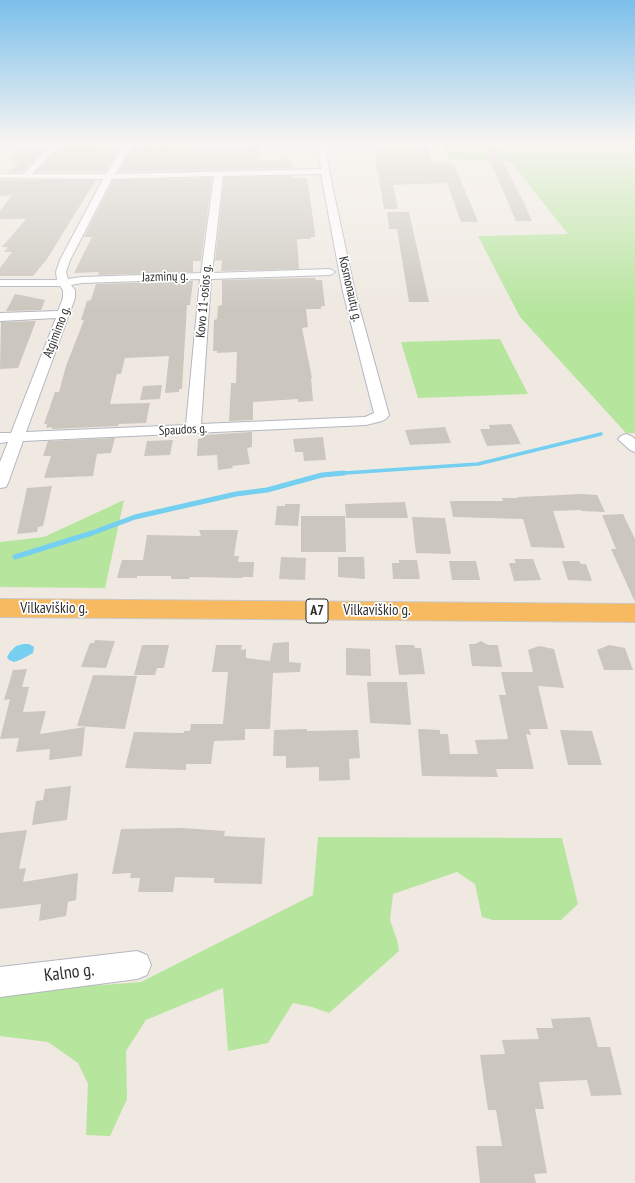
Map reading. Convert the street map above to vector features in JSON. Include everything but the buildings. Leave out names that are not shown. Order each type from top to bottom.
[{"type":"highway","name":"Vilkaviškio g.","points":[[0,608],[635,613]]},
{"type":"street","name":"Atgimimo g.","points":[[0,484],[69,298],[69,290],[63,283],[61,272],[65,260],[97,199]]},
{"type":"street","name":"Kovo 11-osios g.","points":[[193,429],[206,276],[216,199]]},
{"type":"street","name":"Kosmonautų g.","points":[[331,199],[349,292],[382,415],[366,421]]},
{"type":"street","name":"Jazminų g.","points":[[0,283],[63,283],[82,280],[330,272]]},
{"type":"street","points":[[0,317],[63,314]]},
{"type":"street","name":"Spaudos g.","points":[[0,438],[366,421]]},
{"type":"street","name":"Kalno g.","points":[[0,982],[137,965]]},
{"type":"green space","points":[[540,199],[635,199],[635,433],[626,433],[520,317],[478,236],[568,234]]},
{"type":"green space","points":[[500,339],[528,394],[418,398],[401,342]]},
{"type":"green space","points":[[124,500],[105,588],[0,587],[0,542],[44,537]]},
{"type":"green space","points":[[318,837],[562,838],[578,904],[561,920],[493,920],[482,917],[475,884],[457,872],[393,894],[390,920],[399,951],[329,1013],[312,1007],[293,1003],[268,1043],[228,1051],[223,988],[146,1020],[126,1051],[127,1099],[110,1136],[86,1135],[88,1084],[78,1063],[48,1042],[0,1036],[0,993],[141,982],[313,895]]},
{"type":"water","points":[[29,644],[34,647],[33,653],[14,662],[9,660],[7,657],[10,652],[16,646]]},
{"type":"waterway","points":[[342,473],[478,464],[601,434]]},
{"type":"waterway","points":[[15,557],[92,533],[135,517],[236,494],[267,490],[322,475],[342,473]]},
{"type":"waterway","points":[[330,474],[342,473]]}]
